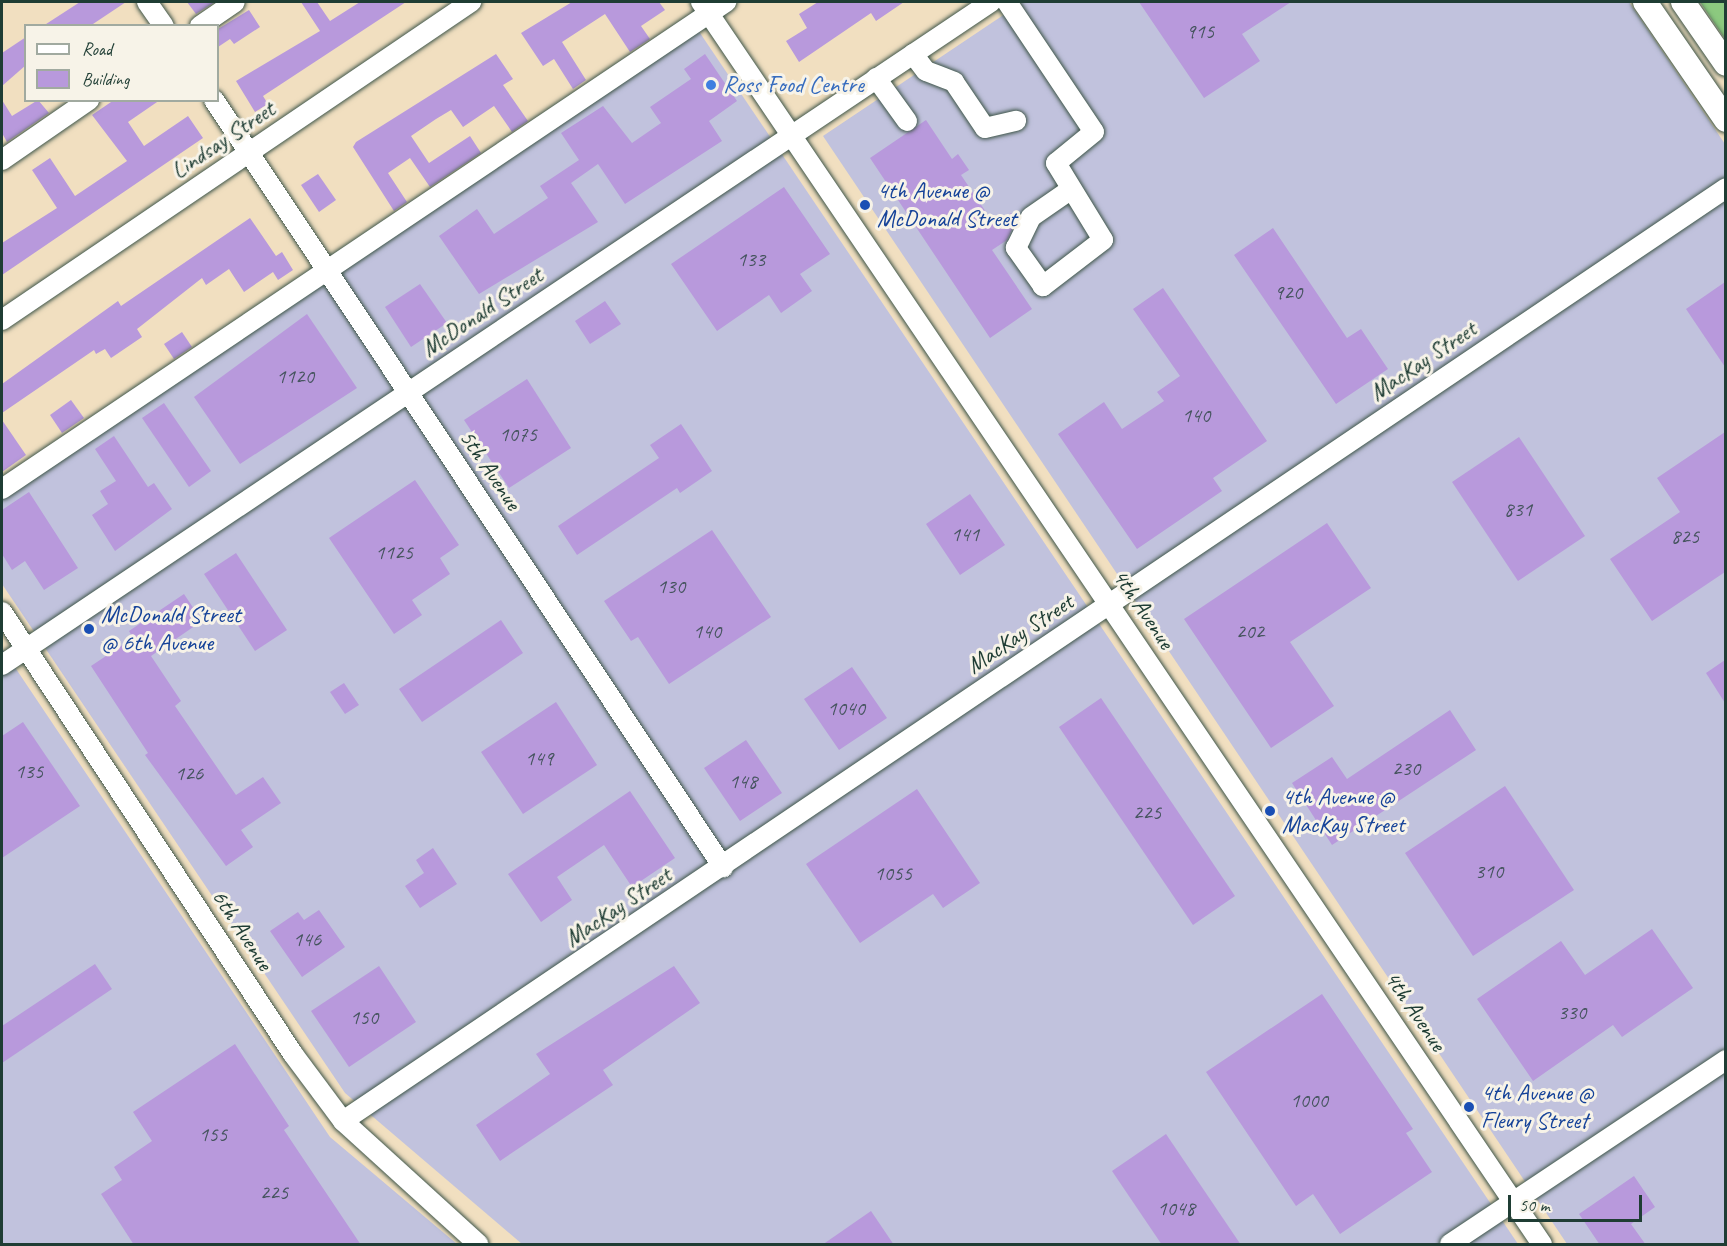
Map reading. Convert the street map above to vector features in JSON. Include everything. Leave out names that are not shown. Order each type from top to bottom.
[{"type":"main road","points":[[1646,2],[1725,120]]},
{"type":"main road","points":[[1683,2],[1725,64]]},
{"type":"street","points":[[147,2],[163,24]]},
{"type":"street","points":[[203,24],[235,2]]},
{"type":"street","name":"Lindsay Street","points":[[2,320],[471,2]]},
{"type":"street","points":[[2,489],[327,271],[705,7],[726,2]]},
{"type":"street","name":"McDonald Street","points":[[2,665],[790,133],[991,2]]},
{"type":"street","points":[[1007,2],[1094,132],[1056,163],[1070,190],[1103,240],[1043,286],[1016,248],[1031,217],[1070,190]]},
{"type":"street","name":"4th Avenue","points":[[705,7],[1542,1245]]},
{"type":"street","points":[[913,54],[926,71],[954,82],[985,128],[1016,122]]},
{"type":"street","points":[[876,78],[907,121]]},
{"type":"street","points":[[2,160],[86,102]]},
{"type":"street","name":"5th Avenue","points":[[215,102],[723,867]]},
{"type":"street","name":"MacKay Street","points":[[343,1121],[723,867],[1725,188]]},
{"type":"street","name":"6th Avenue","points":[[2,612],[293,1054],[343,1121],[478,1245]]},
{"type":"street","points":[[1450,1245],[1725,1060]]},
{"type":"shaded area","points":[[1023,2],[1629,2],[1725,144],[1725,1244],[1567,1244],[823,136]]},
{"type":"shaded area","points":[[698,30],[1518,1244],[522,1244],[345,1093],[2,584],[2,498]]},
{"type":"shaded area","points":[[2,648],[330,1137],[457,1244],[2,1244]]},
{"type":"green space","points":[[1700,2],[1725,2],[1725,39]]},
{"type":"building","points":[[80,2],[126,2],[93,24],[46,24]]},
{"type":"building","points":[[187,2],[215,2],[196,14]]},
{"type":"building","points":[[301,2],[317,2],[330,21],[360,2],[406,2],[263,96],[268,104],[255,112],[236,81],[320,31]]},
{"type":"building","points":[[572,2],[659,2],[665,10],[641,26],[650,39],[630,52],[605,14],[562,42],[586,80],[573,89],[554,59],[543,66],[521,33]]},
{"type":"building","points":[[818,2],[904,2],[876,21],[871,13],[799,62],[786,41],[807,28],[799,14]]},
{"type":"building","points":[[1139,2],[1291,2],[1242,34],[1260,61],[1204,98]]},
{"type":"building","points":[[249,10],[260,27],[234,44],[230,39],[219,46],[219,28]]},
{"type":"building","points":[[24,38],[24,67],[2,86],[2,53]]},
{"type":"building","points":[[496,54],[513,79],[503,85],[528,121],[512,132],[494,106],[463,127],[451,110],[436,119],[411,136],[429,163],[470,136],[481,153],[430,187],[410,158],[388,173],[407,202],[394,211],[353,147],[356,142]]},
{"type":"building","points":[[705,54],[737,101],[709,121],[722,141],[625,204],[598,164],[571,183],[598,222],[479,294],[439,236],[477,209],[494,234],[548,198],[540,186],[579,160],[561,133],[603,106],[632,143],[661,123],[650,107],[691,79],[684,69]]},
{"type":"building","points":[[2,100],[12,116],[35,102],[40,102],[49,113],[7,142],[2,133]]},
{"type":"building","points":[[111,102],[157,102],[128,122],[144,146],[188,116],[203,138],[2,275],[2,243],[57,208],[32,170],[50,158],[75,196],[127,161],[92,115]]},
{"type":"building","points":[[926,120],[952,159],[958,154],[969,170],[961,175],[994,224],[1011,213],[1016,221],[1007,240],[992,250],[1032,309],[990,338],[870,158]]},
{"type":"building","points":[[318,174],[336,200],[319,212],[301,185]]},
{"type":"building","points":[[784,187],[830,254],[800,274],[812,291],[781,313],[769,295],[717,331],[671,264]]},
{"type":"building","points":[[250,218],[276,256],[282,252],[293,270],[278,280],[273,272],[244,292],[229,269],[206,285],[202,278],[137,329],[142,337],[117,354],[111,358],[105,349],[96,354],[94,350],[2,413],[2,384],[118,301],[121,306]]},
{"type":"building","points":[[1273,228],[1347,338],[1361,329],[1388,369],[1336,404],[1234,255]]},
{"type":"building","points":[[1725,282],[1725,367],[1686,309]]},
{"type":"building","points":[[420,284],[447,323],[411,347],[385,307]]},
{"type":"building","points":[[1163,288],[1267,441],[1213,478],[1222,491],[1137,549],[1058,434],[1104,402],[1122,429],[1164,401],[1157,392],[1180,376],[1133,309]]},
{"type":"building","points":[[605,301],[621,324],[590,344],[575,321]]},
{"type":"building","points":[[307,314],[357,388],[240,464],[194,397]]},
{"type":"building","points":[[182,332],[192,347],[174,359],[164,344]]},
{"type":"building","points":[[527,379],[571,448],[509,488],[464,420]]},
{"type":"building","points":[[71,400],[84,418],[62,433],[50,415]]},
{"type":"building","points":[[164,403],[211,471],[189,487],[142,418]]},
{"type":"building","points":[[2,420],[26,455],[2,472]]},
{"type":"building","points":[[681,424],[712,471],[680,493],[677,488],[577,555],[558,526],[659,458],[650,445]]},
{"type":"building","points":[[1725,432],[1725,572],[1652,621],[1610,559],[1680,512],[1657,478]]},
{"type":"building","points":[[114,436],[148,487],[154,483],[172,509],[115,551],[92,515],[108,504],[100,491],[116,481],[95,449]]},
{"type":"building","points":[[1519,437],[1585,536],[1518,581],[1452,482]]},
{"type":"building","points":[[415,480],[459,545],[440,558],[450,574],[412,600],[422,615],[394,634],[329,538]]},
{"type":"building","points":[[29,492],[78,568],[44,590],[25,561],[12,570],[2,554],[2,510]]},
{"type":"building","points":[[970,494],[1005,545],[960,575],[926,524]]},
{"type":"building","points":[[1327,523],[1371,588],[1290,642],[1334,706],[1271,748],[1184,619]]},
{"type":"building","points":[[712,530],[771,617],[669,684],[638,637],[631,641],[604,601]]},
{"type":"building","points":[[236,553],[287,630],[255,651],[204,574]]},
{"type":"building","points":[[184,594],[202,621],[151,656],[181,701],[175,706],[236,795],[263,777],[281,803],[241,830],[253,847],[226,866],[145,755],[148,753],[91,666],[133,638],[129,631]]},
{"type":"building","points":[[501,620],[523,653],[422,722],[399,689]]},
{"type":"building","points":[[1725,660],[1725,703],[1706,673]]},
{"type":"building","points":[[852,667],[887,718],[839,750],[804,699]]},
{"type":"building","points":[[344,683],[359,705],[345,714],[330,692]]},
{"type":"building","points":[[1101,698],[1235,896],[1193,925],[1059,727]]},
{"type":"building","points":[[556,702],[597,765],[523,814],[481,752]]},
{"type":"building","points":[[1450,710],[1476,750],[1332,845],[1292,783],[1332,757],[1347,779]]},
{"type":"building","points":[[23,722],[80,806],[2,858],[2,736]]},
{"type":"building","points":[[746,740],[782,793],[740,821],[704,768]]},
{"type":"building","points":[[1505,786],[1574,890],[1473,956],[1405,853]]},
{"type":"building","points":[[917,789],[980,883],[943,908],[933,894],[860,943],[806,864]]},
{"type":"building","points":[[630,791],[675,858],[632,887],[604,845],[557,877],[572,900],[541,922],[508,874]]},
{"type":"building","points":[[433,848],[457,884],[420,908],[405,886],[424,873],[416,860]]},
{"type":"building","points":[[319,910],[345,947],[302,977],[270,931],[298,912],[304,920]]},
{"type":"building","points":[[1652,929],[1693,988],[1622,1037],[1613,1025],[1533,1081],[1477,999],[1561,941],[1585,975]]},
{"type":"building","points":[[95,964],[112,989],[2,1063],[2,1026]]},
{"type":"building","points":[[379,966],[416,1022],[349,1067],[311,1011]]},
{"type":"building","points":[[674,966],[700,1003],[603,1070],[613,1085],[500,1161],[476,1125],[550,1074],[536,1054]]},
{"type":"building","points":[[1322,994],[1413,1129],[1406,1133],[1432,1172],[1340,1234],[1313,1194],[1296,1206],[1206,1072]]},
{"type":"building","points":[[235,1044],[289,1126],[284,1130],[361,1245],[134,1245],[101,1194],[122,1180],[114,1167],[152,1141],[133,1112]]},
{"type":"building","points":[[1166,1134],[1241,1245],[1162,1245],[1112,1171]]},
{"type":"building","points":[[1634,1176],[1655,1207],[1631,1224],[1646,1245],[1600,1245],[1579,1214]]},
{"type":"building","points":[[871,1211],[894,1245],[822,1245]]},
{"type":"place","name":"Ross Food Centre","points":[[711,85]]},
{"type":"place","name":"4th Avenue @ McDonald Street","points":[[865,205]]},
{"type":"place","name":"McDonald Street @ 6th Avenue","points":[[89,629]]},
{"type":"place","name":"4th Avenue @ MacKay Street","points":[[1270,811]]},
{"type":"place","name":"4th Avenue @ Fleury Street","points":[[1469,1107]]}]
